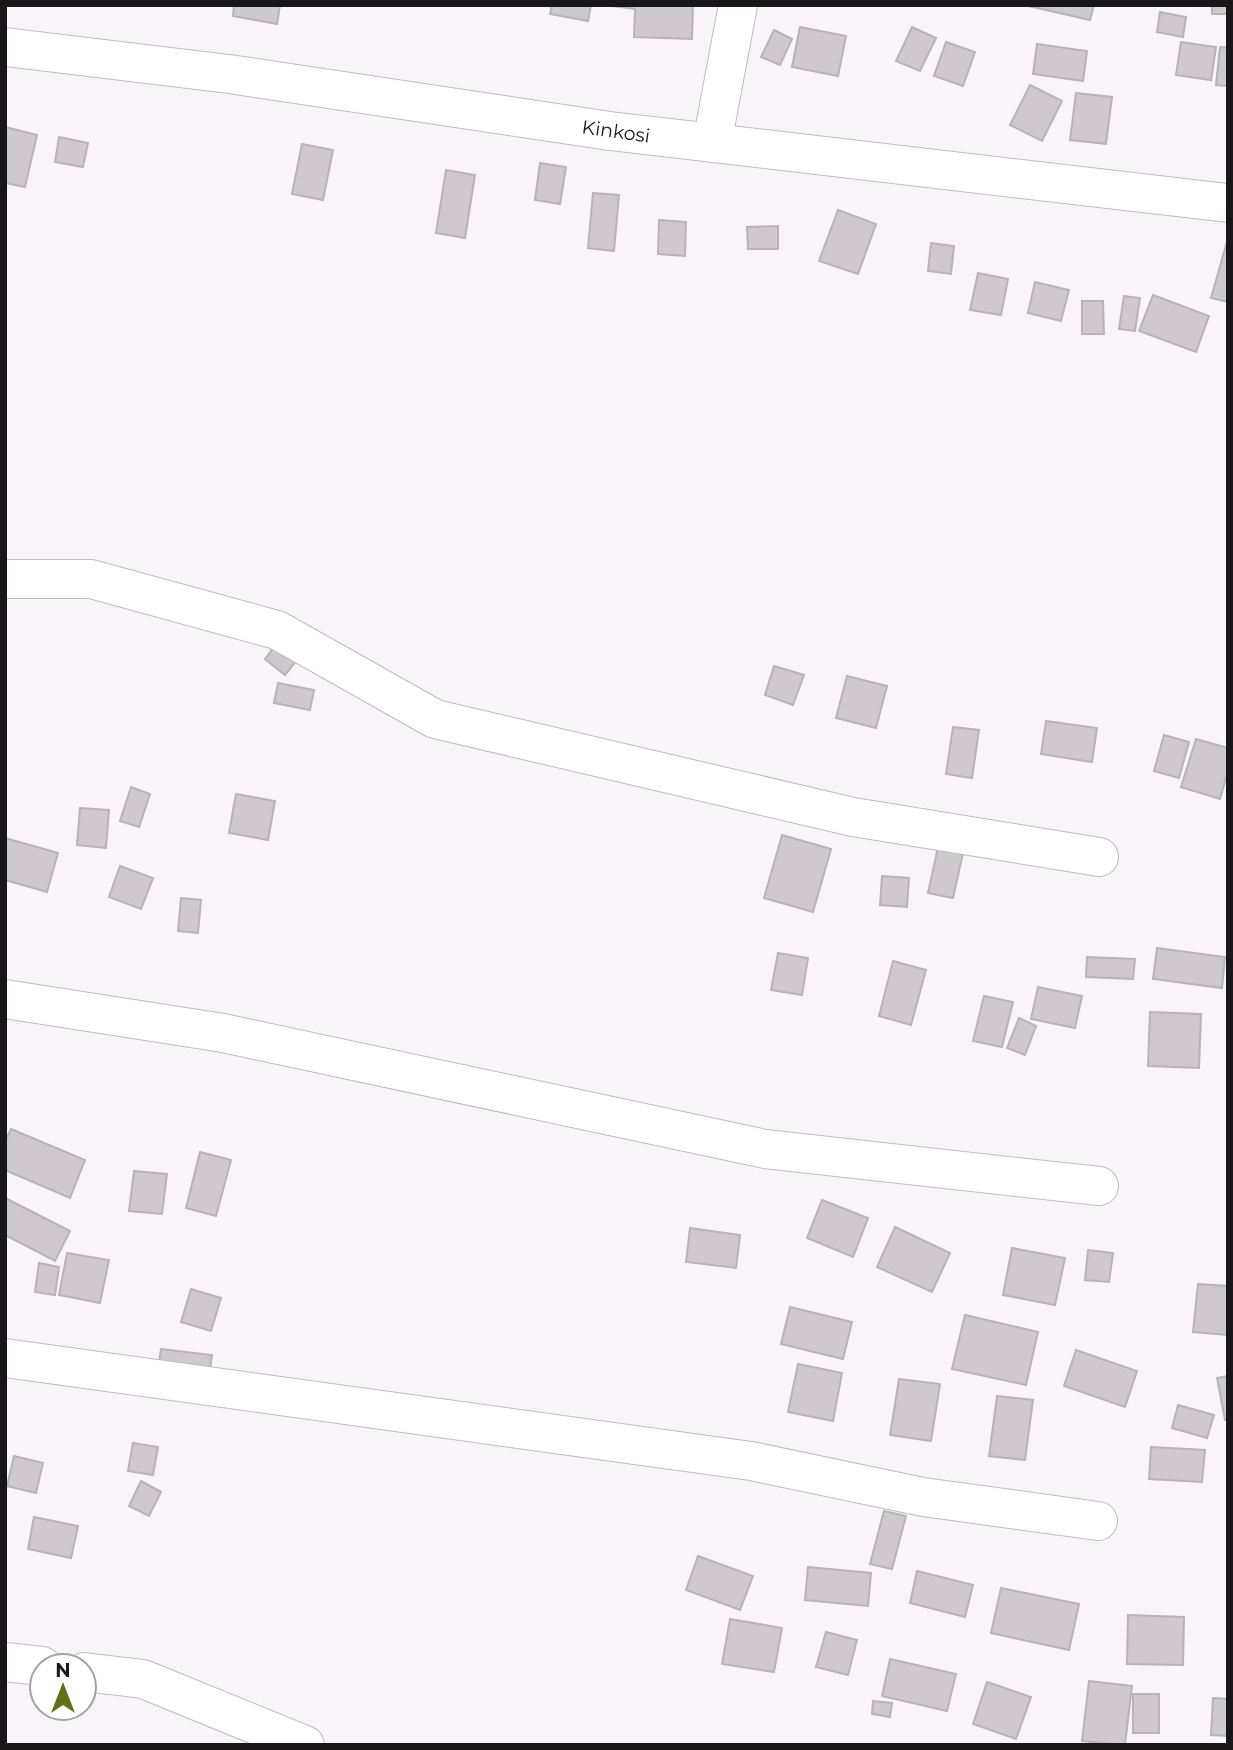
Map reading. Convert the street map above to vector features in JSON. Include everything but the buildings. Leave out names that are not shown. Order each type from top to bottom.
[{"type":"street","points":[[712,143],[738,5]]},
{"type":"street","name":"Kinkosi","points":[[5,47],[229,74],[610,131],[1228,203]]},
{"type":"street","points":[[5,579],[91,579],[277,630],[435,719],[853,817],[1099,857]]},
{"type":"street","points":[[5,999],[223,1033],[765,1149],[1099,1186]]},
{"type":"street","points":[[5,1358],[751,1461],[923,1497],[1098,1521]]},
{"type":"street","points":[[5,1662],[28,1664]]},
{"type":"street","points":[[98,1674],[143,1679],[305,1745]]}]
